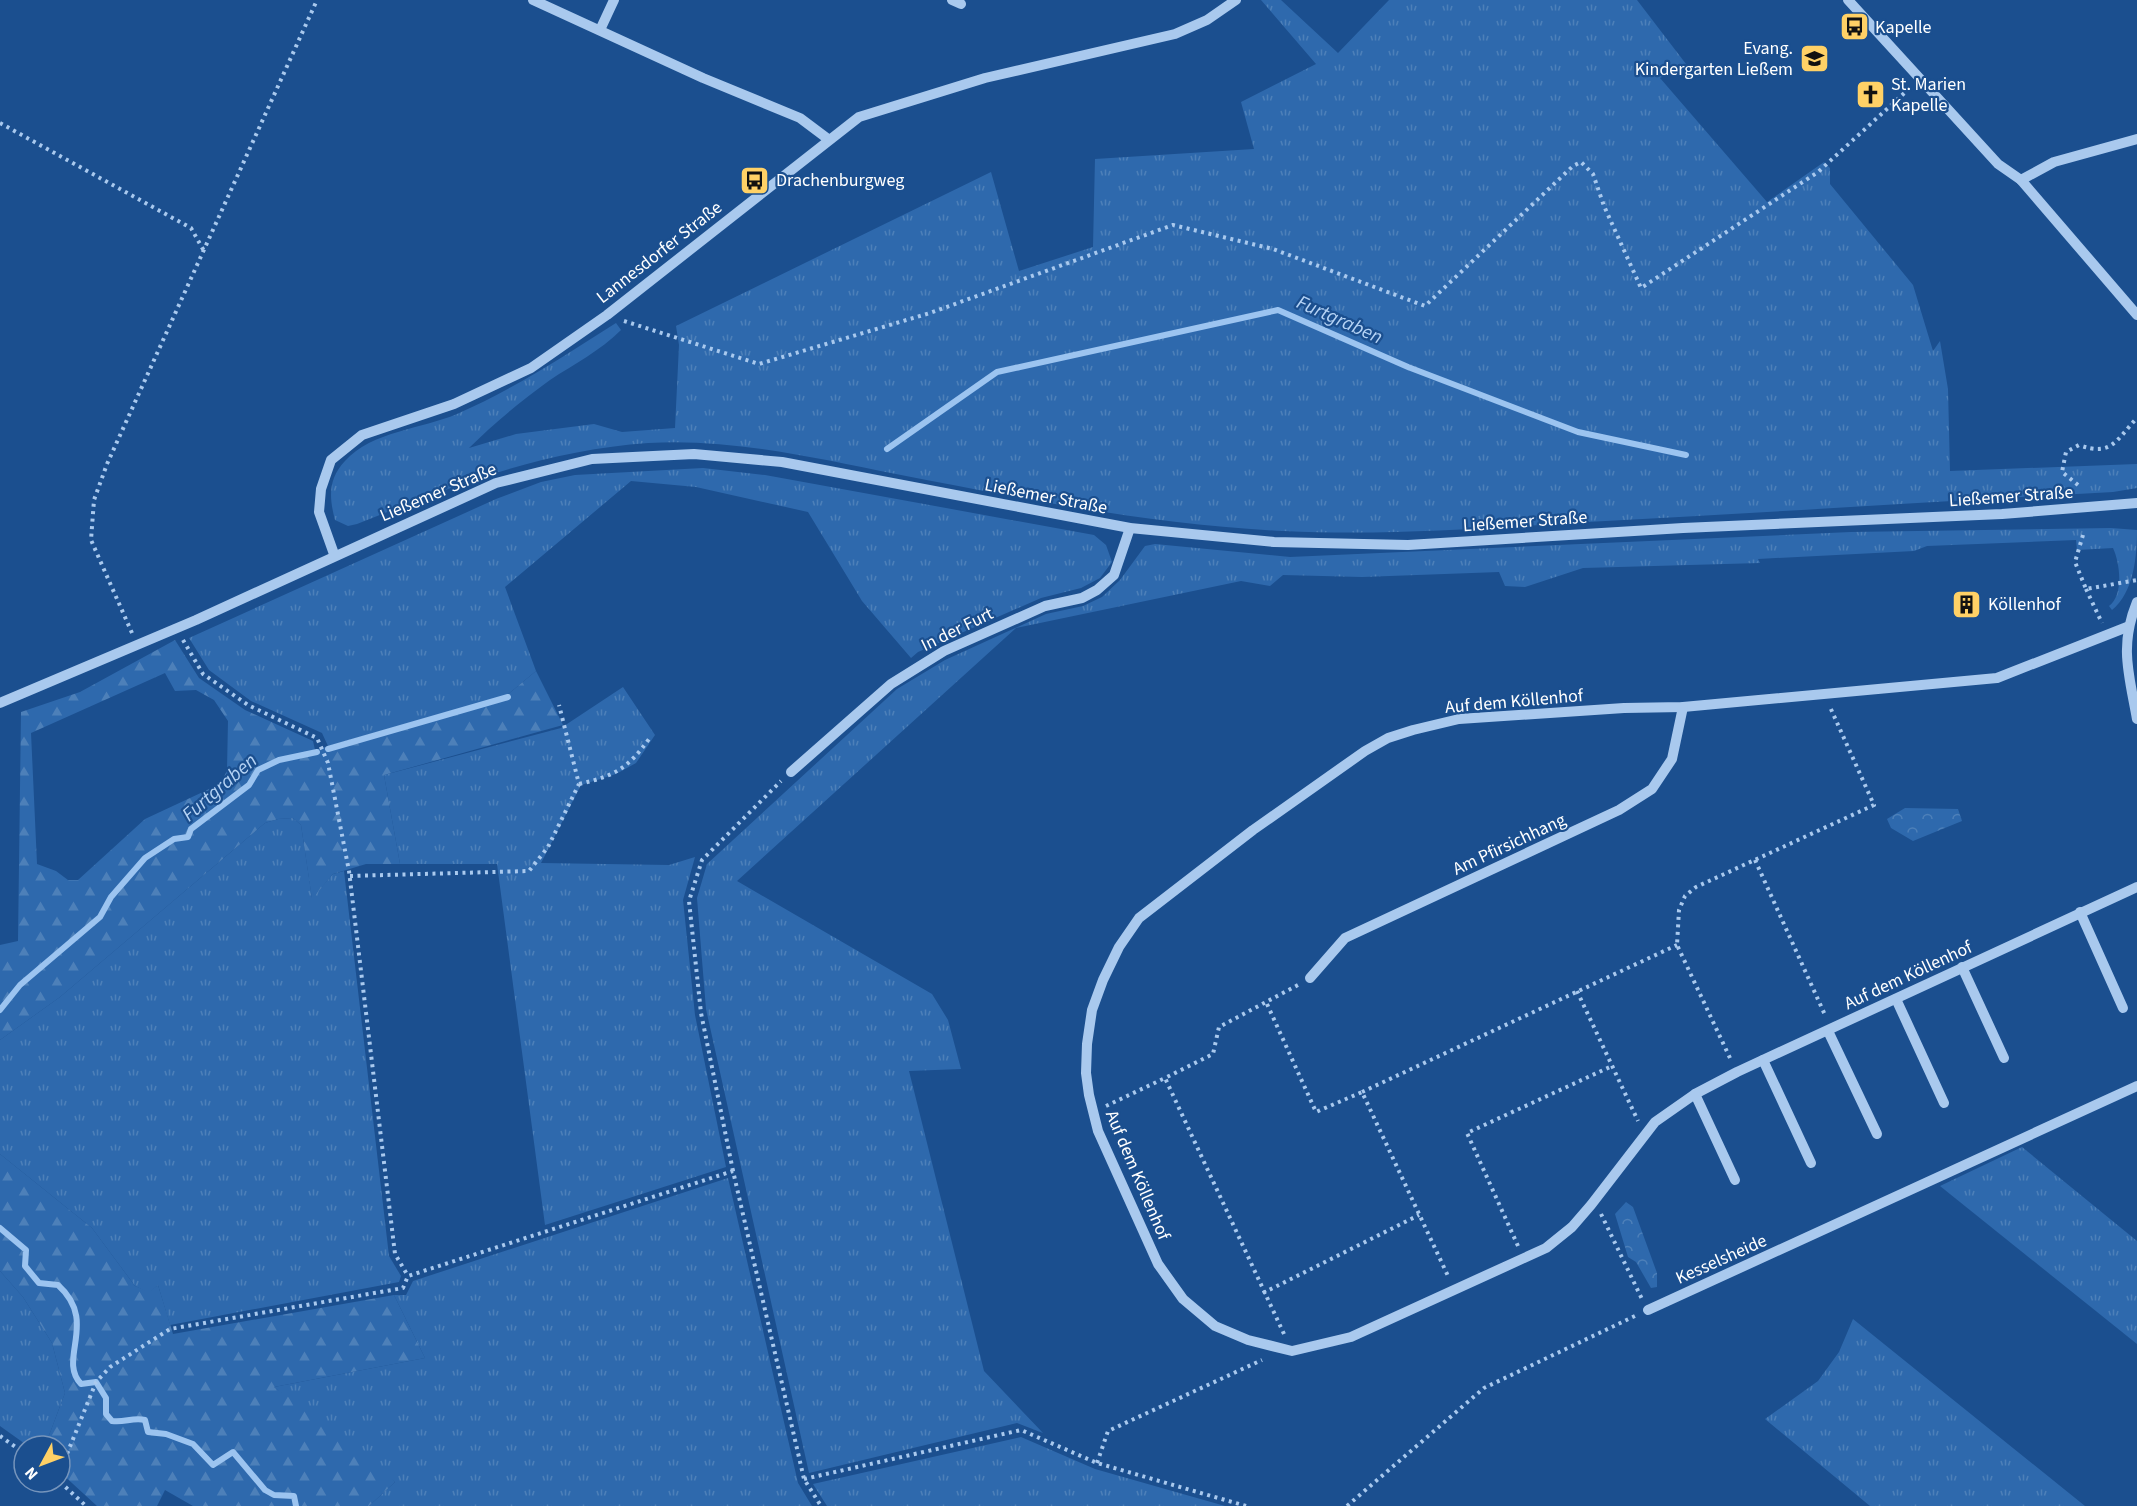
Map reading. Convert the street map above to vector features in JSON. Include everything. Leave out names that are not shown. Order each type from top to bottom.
[{"type":"street","points":[[533,0],[703,78],[800,118],[828,139]]},
{"type":"street","points":[[600,30],[614,0]]},
{"type":"street","name":"Lannesdorfer Straße","points":[[334,554],[319,512],[321,489],[331,460],[362,435],[453,404],[531,368],[607,315],[828,139],[859,117],[985,78],[1174,34],[1207,20],[1236,0]]},
{"type":"street","points":[[1848,0],[1998,164],[2021,180],[2137,315]]},
{"type":"street","points":[[2021,180],[2054,162],[2137,139]]},
{"type":"street","name":"Ließemer Straße","points":[[0,703],[176,628],[334,554],[496,483],[591,459],[694,454],[782,462],[1130,528],[1274,542],[1408,545],[1683,528],[2002,514],[2137,503]]},
{"type":"street","name":"In der Furt","points":[[791,772],[891,684],[944,651],[1044,606],[1082,598],[1097,590],[1114,575],[1130,528]]},
{"type":"street","points":[[2137,602],[2127,627],[2126,658],[2137,719]]},
{"type":"street","name":"Auf dem Köllenhof","points":[[2127,627],[1996,678],[1824,696],[1683,707],[1624,708],[1459,719],[1388,738],[1365,751],[1244,837],[1139,918],[1119,946],[1092,1010],[1086,1073],[1093,1112],[1111,1162],[1158,1264],[1183,1299],[1215,1326],[1248,1340],[1288,1350],[1351,1337],[1546,1248],[1572,1227],[1591,1205],[1644,1134],[1673,1107],[1695,1094],[1737,1072],[2137,886]]},
{"type":"street","name":"Am Pfirsichhang","points":[[1310,978],[1345,938],[1619,810],[1652,789],[1672,759],[1683,707]]},
{"type":"street","points":[[2080,912],[2124,1008]]},
{"type":"street","points":[[1962,967],[2004,1058]]},
{"type":"street","points":[[1896,999],[1944,1103]]},
{"type":"street","points":[[1830,1030],[1876,1134]]},
{"type":"street","points":[[1763,1060],[1811,1163]]},
{"type":"street","name":"Kesselsheide","points":[[1648,1310],[2137,1086]]},
{"type":"street","points":[[1695,1094],[1735,1180]]},
{"type":"path","points":[[137,645],[91,540],[94,500],[106,464],[317,0]]},
{"type":"path","points":[[607,315],[759,364],[930,313],[1173,225],[1273,249],[1425,306],[1573,166],[1581,162],[1593,174],[1604,206],[1641,288],[1818,172],[1920,78]]},
{"type":"path","points":[[0,123],[191,228],[204,251]]},
{"type":"path","points":[[2078,485],[2062,472],[2066,452],[2079,445],[2096,451],[2107,449],[2137,418]]},
{"type":"path","points":[[2083,535],[2075,562],[2107,634]]},
{"type":"path","points":[[2086,589],[2137,580]]},
{"type":"path","points":[[176,628],[203,674],[248,705],[317,738],[328,763],[350,876],[395,1254],[408,1276]]},
{"type":"path","points":[[1737,1072],[1677,945],[1679,910],[1685,896],[1696,887],[1874,805],[1824,696]]},
{"type":"path","points":[[350,876],[529,871],[548,847],[579,784],[559,705]]},
{"type":"path","points":[[579,784],[602,779],[632,763],[649,739]]},
{"type":"path","points":[[791,772],[702,860],[689,901],[701,1013],[733,1171],[804,1479],[821,1506]]},
{"type":"path","points":[[1755,860],[1830,1030]]},
{"type":"path","points":[[1267,1004],[1316,1112],[1677,945]]},
{"type":"path","points":[[1093,1112],[1213,1054],[1218,1027],[1267,1004],[1310,978]]},
{"type":"path","points":[[1577,991],[1644,1134]]},
{"type":"path","points":[[1523,1258],[1467,1133],[1612,1066]]},
{"type":"path","points":[[1097,1463],[1108,1431],[1288,1350],[1165,1078]]},
{"type":"path","points":[[1362,1092],[1454,1291]]},
{"type":"path","points":[[72,1440],[96,1382],[110,1367],[170,1329],[403,1288],[408,1276],[733,1171]]},
{"type":"path","points":[[1347,1506],[1484,1388],[1648,1310],[1604,1216],[1591,1205]]},
{"type":"path","points":[[1263,1293],[1419,1215]]},
{"type":"path","points":[[804,1479],[1021,1430],[1097,1463],[1246,1506]]},
{"type":"path","points":[[72,1493],[86,1506]]},
{"type":"green space","points":[[1261,0],[1281,0],[1338,53],[1389,0],[1637,0],[1686,64],[1660,78],[1767,202],[1824,162],[1830,168],[1830,184],[1913,285],[1933,351],[1940,341],[1948,389],[1950,471],[2137,464],[2137,488],[2113,492],[1474,529],[1398,532],[1284,531],[1186,523],[1089,510],[773,451],[742,446],[679,442],[648,443],[572,453],[500,472],[428,496],[357,524],[348,526],[335,520],[331,489],[335,475],[356,451],[383,437],[457,414],[499,394],[616,323],[621,330],[613,338],[529,396],[469,448],[516,434],[594,424],[622,432],[675,428],[679,345],[676,326],[991,172],[1019,271],[1093,247],[1095,159],[1254,149],[1241,102],[1316,64]]},
{"type":"green space","points":[[703,468],[765,475],[1094,535],[1106,545],[1112,562],[1100,578],[1081,588],[1041,598],[918,652],[911,658],[862,601],[808,512],[696,487],[631,481],[505,587],[536,671],[507,695],[328,746],[322,733],[251,701],[209,670],[189,638],[496,499],[541,482],[575,475]]},
{"type":"green space","points":[[2111,528],[2137,530],[2135,562],[2130,584],[2112,610],[2109,606],[2114,601],[2119,587],[2117,562],[2113,548],[2077,550],[2076,540],[1927,546],[1914,551],[1758,559],[1760,563],[1583,568],[1525,587],[1505,586],[1499,572],[1362,577],[1283,575],[1270,586],[1241,581],[1016,628],[737,881],[932,994],[948,1020],[961,1069],[909,1071],[984,1371],[1043,1433],[1017,1423],[809,1473],[706,1009],[697,898],[707,864],[897,689],[945,660],[1046,614],[1083,606],[1102,597],[1120,580],[1145,546],[1155,544],[1290,557],[1851,532]]},
{"type":"green space","points":[[175,640],[199,678],[245,710],[313,741],[315,750],[507,695],[536,671],[563,725],[384,775],[400,864],[366,864],[333,874],[312,899],[301,825],[293,818],[265,823],[60,997],[0,1040],[0,945],[18,941],[21,712],[80,692]],"holes":[[[165,673],[175,691],[196,690],[214,700],[228,721],[227,771],[220,784],[145,819],[78,880],[68,880],[56,871],[37,864],[31,733]]]},
{"type":"green space","points":[[623,687],[655,735],[636,763],[616,774],[581,785],[541,863],[669,865],[695,857],[683,900],[695,1015],[726,1167],[545,1225],[497,864],[400,864],[384,775],[561,728]]},
{"type":"green space","points":[[1905,808],[1958,809],[1962,821],[1913,841],[1891,828],[1887,819]]},
{"type":"green space","points":[[293,818],[301,825],[312,898],[333,874],[344,871],[389,1256],[401,1276],[399,1282],[170,1325],[158,1285],[149,1293],[135,1286],[92,1228],[0,1154],[0,1040],[60,997],[265,823]]},
{"type":"green space","points":[[2022,1147],[2137,1241],[2137,1344],[1940,1186]]},
{"type":"green space","points":[[0,1154],[92,1228],[135,1286],[149,1292],[158,1285],[173,1334],[394,1295],[425,1358],[274,1387],[358,1445],[395,1482],[369,1506],[193,1506],[165,1490],[157,1506],[97,1506],[72,1483],[72,1434],[50,1434],[65,1393],[52,1343],[23,1297],[0,1271]]},
{"type":"green space","points":[[728,1178],[798,1483],[812,1506],[369,1506],[395,1482],[274,1387],[425,1358],[394,1295],[406,1295],[413,1281]]},
{"type":"green space","points":[[1626,1202],[1633,1207],[1657,1273],[1657,1287],[1651,1288],[1636,1262],[1628,1257],[1615,1214]]},
{"type":"green space","points":[[0,1271],[23,1297],[52,1343],[65,1393],[50,1434],[12,1435],[0,1426]]},
{"type":"green space","points":[[1853,1319],[2085,1506],[1870,1506],[1765,1419],[1818,1381],[1839,1352]]},
{"type":"green space","points":[[1021,1437],[1095,1469],[1225,1506],[827,1506],[813,1484]]},
{"type":"waterway","name":"Furtgraben","points":[[887,449],[997,372],[1278,310],[1408,367],[1578,432],[1686,455]]},
{"type":"waterway","name":"Furtgraben","points":[[328,749],[508,697]]},
{"type":"waterway","name":"Furtgraben","points":[[0,1010],[20,985],[100,917],[111,897],[145,858],[174,839],[188,837],[191,829],[249,785],[258,770],[279,760],[317,752]]},
{"type":"waterway","points":[[0,1228],[26,1250],[25,1266],[39,1283],[58,1285],[70,1299],[76,1313],[77,1326],[73,1363],[75,1374],[81,1384],[96,1382],[106,1398],[106,1414],[112,1421],[145,1420],[148,1432],[166,1434],[193,1444],[213,1465],[233,1452],[265,1490],[274,1495],[294,1496],[296,1506]]},
{"type":"place","name":"Kapelle","points":[[1854,27]]},
{"type":"place","name":"Evang. Kindergarten Ließem","points":[[1814,58]]},
{"type":"place","name":"St. Marien Kapelle","points":[[1870,94]]},
{"type":"place","name":"Drachenburgweg","points":[[755,180]]},
{"type":"place","name":"Köllenhof","points":[[1967,604]]}]
